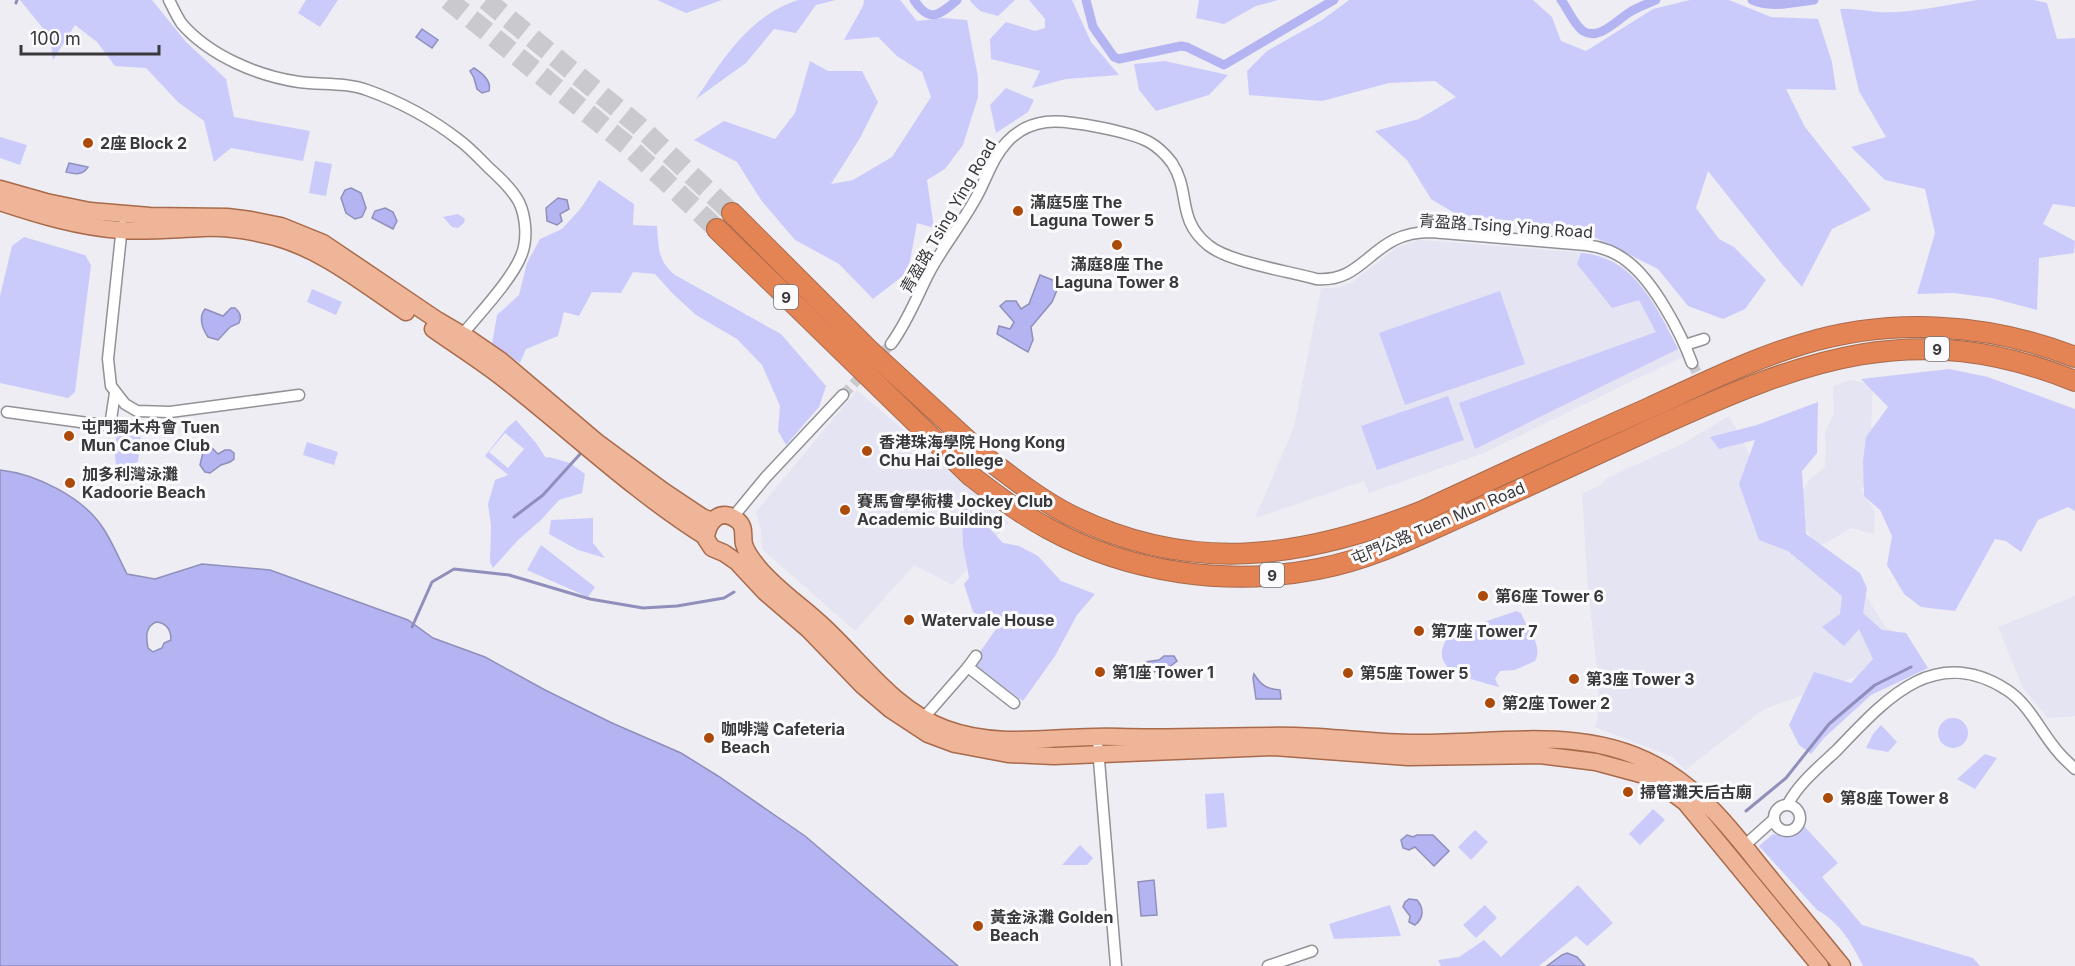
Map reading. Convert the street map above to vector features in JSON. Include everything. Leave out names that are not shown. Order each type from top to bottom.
[{"type":"highway","name":"屯門公路 Tuen Mun Road","points":[[732,213],[868,349],[988,460],[1008,475],[1053,506],[1092,524],[1134,540],[1191,552],[1228,555],[1265,553],[1334,541],[1379,527],[1423,511],[1734,370],[1800,345],[1834,336],[1903,327],[1972,330],[2018,339],[2075,357]]},
{"type":"highway","name":"屯門公路 Tuen Mun Road","points":[[717,229],[962,468],[1007,504],[1047,528],[1108,555],[1149,567],[1183,573],[1249,576],[1318,569],[1353,561],[1438,527],[1721,398],[1796,369],[1832,359],[1890,350],[1962,351],[2021,362],[2075,381]]},
{"type":"main road","points":[[0,189],[122,222]]},
{"type":"main road","points":[[0,202],[56,219],[225,228],[249,231],[294,243],[458,340],[500,360],[631,468],[702,517],[712,520]]},
{"type":"main road","points":[[458,340],[611,469],[660,507],[706,537],[712,548],[737,562],[773,600],[808,629],[862,685],[890,709],[920,722],[1001,740],[1098,745],[1312,748],[1408,757],[1540,755],[1569,757],[1630,770],[1655,780],[1685,802],[1820,966]]},
{"type":"main road","points":[[706,537],[712,520],[721,516],[733,517],[742,525],[744,542],[752,559],[773,583],[822,625],[873,678],[940,740],[955,744],[1008,754],[1054,756],[1098,745],[1160,738],[1306,736],[1412,743],[1540,739],[1582,742],[1619,750],[1638,757],[1666,771],[1696,794],[1744,846],[1842,966]]},
{"type":"main road","points":[[724,553],[736,550],[744,542]]},
{"type":"street","points":[[169,0],[182,23],[206,45],[234,62],[274,78],[347,85],[366,90],[403,106],[459,140],[509,188],[520,204],[524,218],[522,254],[513,271],[458,340]]},
{"type":"street","name":"青盈路 Tsing Ying Road","points":[[891,344],[906,322],[935,262],[967,214],[1002,147],[1022,130],[1053,121],[1129,135],[1154,145],[1176,170],[1186,216],[1192,228],[1205,242],[1224,255],[1323,279],[1336,278],[1349,273],[1391,241],[1417,233],[1431,232],[1594,246],[1612,252],[1635,268],[1665,309],[1692,363]]},
{"type":"street","points":[[122,222],[108,359],[111,386],[125,404],[137,411],[170,412],[299,395]]},
{"type":"street","points":[[1685,345],[1704,339]]},
{"type":"street","points":[[7,412],[110,426],[115,393]]},
{"type":"street","points":[[733,517],[766,477],[843,395]]},
{"type":"street","points":[[920,722],[976,656]]},
{"type":"street","points":[[968,668],[1014,703]]},
{"type":"street","points":[[1744,846],[1773,820],[1777,808],[1788,804],[1800,787],[1882,704],[1907,686],[1933,674],[1963,673],[1976,676],[1994,683],[2015,696],[2059,753],[2075,769]]},
{"type":"street","points":[[1098,745],[1116,966]]},
{"type":"street","points":[[1773,820],[1782,830],[1795,829],[1800,816],[1797,808],[1788,804]]},
{"type":"street","points":[[1268,966],[1312,951]]},
{"type":"shaded area","points":[[20,0],[152,0],[186,42],[226,79],[234,117],[310,131],[303,161],[231,148],[214,162],[204,121],[178,102],[146,68],[115,66],[97,42],[75,25],[53,60],[50,37]]},
{"type":"shaded area","points":[[306,0],[338,0],[320,27],[298,13]]},
{"type":"shaded area","points":[[657,0],[722,0],[686,13]]},
{"type":"shaded area","points":[[798,0],[836,0],[816,5],[796,33],[774,29],[746,63],[696,99],[727,54],[751,28],[781,7]]},
{"type":"shaded area","points":[[864,0],[900,0],[917,21],[943,18],[967,20],[978,77],[978,97],[963,145],[945,169],[927,180],[934,228],[917,223],[908,272],[873,299],[839,264],[795,240],[761,200],[737,162],[694,140],[724,121],[775,139],[795,113],[810,61],[828,71],[862,71],[878,102],[860,138],[831,184],[853,180],[892,157],[931,97],[922,72],[897,56],[878,37],[844,40]]},
{"type":"shaded area","points":[[971,0],[1015,0],[998,16],[980,11]]},
{"type":"shaded area","points":[[1029,0],[1072,0],[1091,42],[1119,75],[1066,79],[1032,88],[1040,71],[991,59],[990,39],[1006,22],[1035,31],[1045,28],[1045,19]]},
{"type":"shaded area","points":[[1199,0],[1278,0],[1256,6],[1224,24],[1196,18]]},
{"type":"shaded area","points":[[1349,0],[1533,0],[1552,17],[1561,41],[1586,51],[1653,9],[1690,0],[1729,0],[1771,17],[1818,19],[1832,62],[1836,90],[1786,89],[1805,127],[1871,210],[1832,229],[1802,287],[1708,171],[1696,208],[1719,239],[1734,247],[1766,280],[1745,309],[1723,319],[1688,306],[1658,269],[1578,229],[1456,214],[1431,199],[1407,160],[1375,131],[1419,119],[1456,97],[1435,81],[1389,83],[1322,101],[1249,95],[1247,71],[1267,51],[1322,20]]},
{"type":"shaded area","points":[[1977,0],[2034,0],[2047,3],[2057,39],[2075,38],[2075,207],[2053,204],[2043,224],[2075,241],[2074,253],[2039,258],[2037,310],[1992,298],[1954,293],[1917,294],[1935,233],[1925,189],[1885,180],[1851,147],[1886,137],[1859,91],[1840,9],[1902,12]]},
{"type":"shaded area","points":[[422,29],[438,40],[432,48],[416,37]]},
{"type":"shaded area","points":[[1165,61],[1228,75],[1209,95],[1156,111],[1139,90],[1134,64]]},
{"type":"shaded area","points":[[474,68],[488,81],[489,91],[482,93],[477,89],[470,71]]},
{"type":"shaded area","points":[[1006,88],[1034,100],[1028,112],[996,133],[990,105]]},
{"type":"shaded area","points":[[0,137],[27,145],[20,165],[0,158]]},
{"type":"shaded area","points":[[315,161],[332,164],[326,196],[309,193]]},
{"type":"shaded area","points":[[69,163],[88,167],[81,173],[66,172]]},
{"type":"shaded area","points":[[599,180],[634,204],[633,225],[657,226],[662,259],[675,275],[781,334],[826,386],[819,407],[786,445],[778,431],[780,406],[762,365],[737,339],[696,315],[655,274],[633,272],[621,293],[592,292],[579,316],[564,312],[558,336],[526,349],[520,363],[492,344],[497,315],[519,295],[527,263],[540,239],[562,229],[581,208]]},
{"type":"shaded area","points":[[351,188],[361,193],[366,208],[362,217],[355,219],[346,213],[341,198],[345,190]]},
{"type":"shaded area","points":[[558,198],[567,200],[569,209],[560,214],[562,221],[557,225],[547,221],[546,208]]},
{"type":"shaded area","points":[[385,208],[393,212],[397,221],[393,229],[372,218],[375,211]]},
{"type":"shaded area","points":[[458,214],[465,219],[458,228],[452,227],[443,217]]},
{"type":"shaded area","points":[[24,237],[85,255],[91,265],[75,392],[68,398],[0,383],[0,296],[12,246]]},
{"type":"shaded area","points":[[1419,240],[1586,253],[1612,261],[1627,270],[1639,283],[1682,357],[1484,453],[1369,493],[1364,481],[1255,518],[1294,427],[1321,288],[1336,288],[1351,283],[1398,247]]},
{"type":"shaded area","points":[[1581,253],[1599,256],[1615,263],[1629,274],[1652,301],[1678,349],[1475,449],[1459,403],[1656,332],[1639,300],[1612,308],[1577,264]]},
{"type":"shaded area","points":[[1040,275],[1060,283],[1052,302],[1031,327],[1033,340],[1028,352],[997,334],[999,326],[1010,329],[1014,322],[1000,306],[1006,301],[1016,301],[1021,309],[1029,304]]},
{"type":"shaded area","points":[[312,289],[342,302],[336,315],[307,302]]},
{"type":"shaded area","points":[[1500,291],[1525,364],[1405,405],[1379,333]]},
{"type":"shaded area","points":[[231,308],[235,308],[239,313],[239,323],[230,327],[218,340],[208,337],[202,323],[205,309],[223,316]]},
{"type":"shaded area","points":[[1949,369],[1988,377],[2075,409],[2075,511],[2068,507],[2038,520],[2021,552],[2006,541],[1995,539],[1955,611],[1921,607],[1904,594],[1887,565],[1892,536],[1880,510],[1864,496],[1863,461],[1866,437],[1888,407],[1861,379]]},
{"type":"shaded area","points":[[1851,380],[1873,385],[1871,426],[1878,440],[1876,469],[1861,490],[1875,512],[1874,534],[1851,528],[1826,543],[1816,545],[1793,508],[1809,480],[1825,467],[1825,433],[1834,413],[1833,386]]},
{"type":"shaded area","name":"香港珠海學院 Hong Kong Chu Hai College","points":[[857,390],[1009,522],[953,585],[914,565],[855,631],[762,549],[761,530],[756,512]]},
{"type":"shaded area","points":[[1448,396],[1464,440],[1377,470],[1361,426]]},
{"type":"shaded area","points":[[1818,402],[1817,453],[1802,471],[1806,534],[1860,573],[1867,588],[1863,613],[1882,630],[1906,633],[1928,668],[1871,695],[1824,738],[1811,754],[1799,745],[1789,725],[1814,672],[1851,683],[1873,659],[1859,629],[1844,646],[1822,627],[1840,614],[1842,596],[1788,551],[1759,540],[1739,484],[1755,440],[1719,449],[1710,437],[1757,425]]},
{"type":"shaded area","points":[[1729,416],[1781,512],[1800,556],[1850,570],[1886,628],[1902,634],[1858,676],[1764,709],[1685,770],[1673,757],[1595,727],[1598,716],[1598,678],[1588,588],[1582,493],[1600,486],[1607,478],[1684,443]]},
{"type":"shaded area","points":[[120,419],[142,426],[138,462],[126,466],[125,475],[117,473],[114,449]]},
{"type":"shaded area","points":[[516,420],[546,458],[570,463],[585,474],[582,493],[559,500],[493,568],[490,562],[491,526],[488,504],[495,480],[508,475],[485,456]],"holes":[[[505,433],[524,449],[508,468],[489,452]]]},
{"type":"shaded area","points":[[307,442],[338,452],[334,465],[303,455]]},
{"type":"shaded area","points":[[206,448],[212,448],[218,454],[230,450],[234,453],[234,459],[210,473],[205,472],[200,465]]},
{"type":"shaded area","points":[[0,470],[14,472],[43,482],[84,506],[103,528],[127,574],[155,579],[202,564],[270,570],[408,620],[433,638],[485,657],[612,723],[681,753],[805,836],[958,966],[0,966]],"holes":[[[156,622],[168,628],[171,640],[153,652],[148,648],[147,633],[152,624]]]},
{"type":"shaded area","points":[[962,505],[979,517],[1003,543],[1019,546],[1038,556],[1061,581],[1095,594],[1077,615],[1055,656],[1023,701],[976,667],[979,653],[999,625],[973,612],[964,584],[969,578],[963,545]]},
{"type":"shaded area","points":[[593,518],[593,543],[605,558],[578,550],[549,534],[551,520]]},
{"type":"shaded area","points":[[541,545],[595,587],[588,597],[527,570]]},
{"type":"shaded area","points":[[2075,596],[2075,716],[2048,718],[2023,688],[1998,627]]},
{"type":"shaded area","points":[[1516,611],[1521,613],[1536,643],[1535,661],[1515,670],[1500,671],[1495,679],[1499,687],[1465,677],[1446,665],[1442,657],[1443,647],[1450,634]]},
{"type":"shaded area","points":[[1164,656],[1174,656],[1177,661],[1164,671],[1159,670],[1149,674],[1143,671],[1142,666],[1145,662],[1159,660]]},
{"type":"shaded area","points":[[1254,674],[1264,686],[1280,690],[1281,699],[1256,699]]},
{"type":"shaded area","points":[[1953,718],[1959,719],[1967,727],[1967,739],[1959,747],[1953,748],[1947,747],[1939,739],[1938,733],[1939,727],[1947,719]]},
{"type":"shaded area","points":[[1881,725],[1897,742],[1888,752],[1866,748]]},
{"type":"shaded area","points":[[1985,754],[1997,758],[1975,789],[1957,779]]},
{"type":"shaded area","points":[[1224,793],[1227,827],[1207,829],[1205,794]]},
{"type":"shaded area","points":[[1653,809],[1665,820],[1640,845],[1629,834]]},
{"type":"shaded area","points":[[1804,826],[1838,863],[1822,877],[1862,925],[1973,958],[1980,966],[1863,966],[1839,927],[1817,910],[1759,846],[1773,834],[1790,836]]},
{"type":"shaded area","points":[[1475,830],[1488,842],[1471,860],[1458,847]]},
{"type":"shaded area","points":[[1407,835],[1413,837],[1433,835],[1449,851],[1434,866],[1415,847],[1409,850],[1403,848],[1401,840]]},
{"type":"shaded area","points":[[1080,845],[1093,858],[1087,865],[1062,865]]},
{"type":"shaded area","points":[[1154,880],[1157,915],[1141,916],[1138,882]]},
{"type":"shaded area","points":[[1578,885],[1613,923],[1587,946],[1576,936],[1539,966],[1441,966],[1438,960],[1459,957],[1484,940],[1501,957]]},
{"type":"shaded area","points":[[1409,899],[1417,900],[1422,910],[1420,919],[1415,925],[1409,922],[1410,916],[1403,907]]},
{"type":"shaded area","points":[[1390,905],[1401,936],[1334,939],[1329,924]]},
{"type":"shaded area","points":[[1485,905],[1497,918],[1476,938],[1463,925]]},
{"type":"shaded area","points":[[1567,953],[1577,957],[1585,966],[1547,966],[1562,955]]},
{"type":"waterway","points":[[914,0],[930,15],[940,13],[957,0]]},
{"type":"waterway","points":[[1086,0],[1093,27],[1114,57],[1119,59],[1181,46],[1224,65],[1334,0]]},
{"type":"waterway","points":[[1561,0],[1577,25],[1589,33],[1608,28],[1633,10],[1656,0]]},
{"type":"waterway","points":[[1752,0],[1767,4],[1814,0]]},
{"type":"waterway","points":[[514,517],[543,495],[581,453]]},
{"type":"waterway","points":[[412,627],[432,582],[454,569],[509,575],[590,599],[643,608],[677,606],[724,598],[734,592]]},
{"type":"waterway","points":[[1746,811],[1786,778],[1829,724],[1875,685],[1911,667]]},
{"type":"tunnel","points":[[448,0],[628,146],[717,229]]},
{"type":"tunnel","points":[[486,0],[639,126],[732,213]]},
{"type":"tunnel","points":[[843,395],[891,344]]},
{"type":"tunnel","points":[[1692,363],[1704,387]]},
{"type":"place","name":"2座 Block 2","points":[[88,143]]},
{"type":"place","name":"滿庭5座 The Laguna Tower 5","points":[[1018,211]]},
{"type":"place","name":"滿庭8座 The Laguna Tower 8","points":[[1117,245]]},
{"type":"place","name":"屯門獨木舟會 Tuen Mun Canoe Club","points":[[69,436]]},
{"type":"place","name":"香港珠海學院 Hong Kong Chu Hai College","points":[[867,451]]},
{"type":"place","name":"加多利灣泳灘 Kadoorie Beach","points":[[70,483]]},
{"type":"place","name":"賽馬會學術樓 Jockey Club Academic Building","points":[[845,510]]},
{"type":"place","name":"第6座 Tower 6","points":[[1483,596]]},
{"type":"place","name":"Watervale House","points":[[909,620]]},
{"type":"place","name":"第7座 Tower 7","points":[[1419,631]]},
{"type":"place","name":"第1座 Tower 1","points":[[1100,672]]},
{"type":"place","name":"第5座 Tower 5","points":[[1348,673]]},
{"type":"place","name":"第3座 Tower 3","points":[[1574,679]]},
{"type":"place","name":"第2座 Tower 2","points":[[1490,703]]},
{"type":"place","name":"咖啡灣 Cafeteria Beach","points":[[709,738]]},
{"type":"place","name":"掃管灘天后古廟","points":[[1628,792]]},
{"type":"place","name":"第8座 Tower 8","points":[[1828,798]]},
{"type":"place","name":"黃金泳灘 Golden Beach","points":[[978,926]]}]
